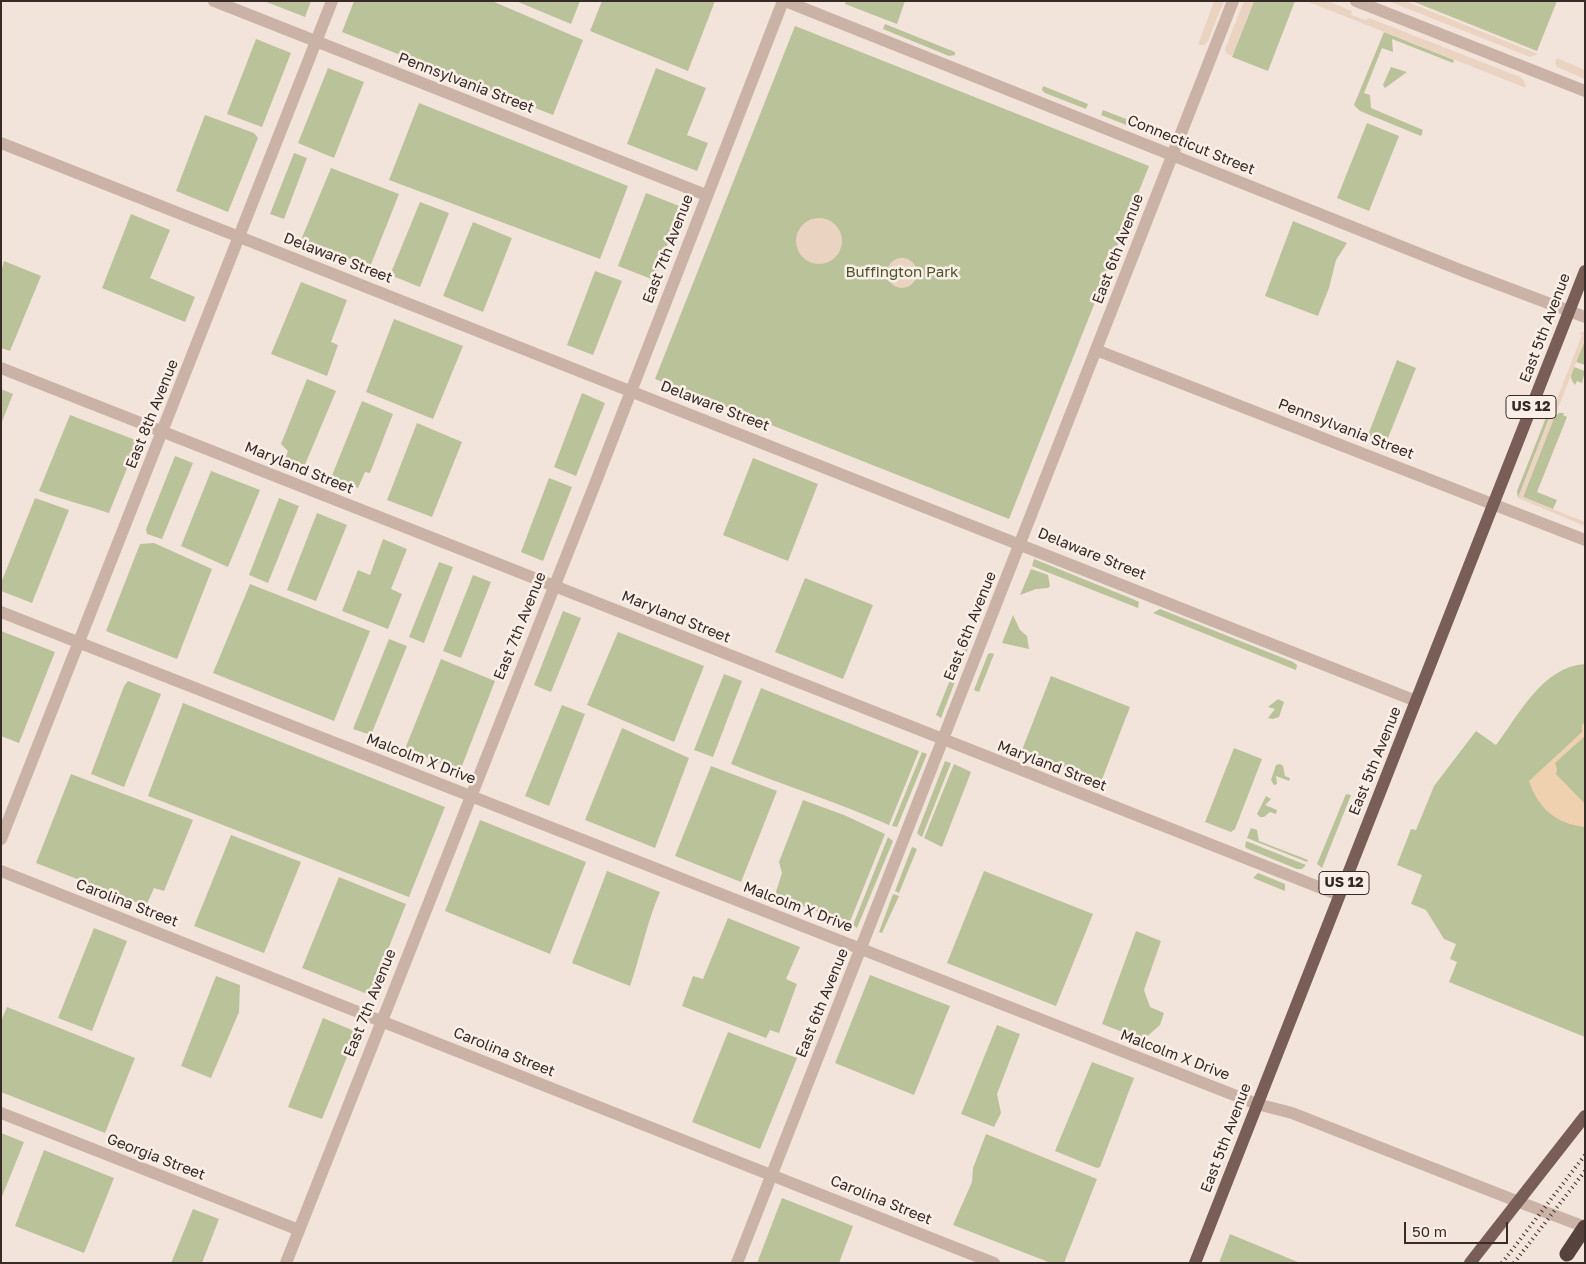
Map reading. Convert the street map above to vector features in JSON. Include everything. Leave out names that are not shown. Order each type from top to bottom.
[{"type":"highway","points":[[1567,1254],[1585,1227]]},
{"type":"main road","name":"East 5th Avenue","points":[[1195,1263],[1585,272]]},
{"type":"main road","points":[[1470,1263],[1585,1116]]},
{"type":"street","name":"Pennsylvania Street","points":[[214,1],[706,195]]},
{"type":"street","name":"East 8th Avenue","points":[[1,839],[332,1]]},
{"type":"street","name":"Connecticut Street","points":[[784,1],[1464,271],[1585,317]]},
{"type":"street","name":"East 7th Avenue","points":[[286,1263],[784,1]]},
{"type":"street","name":"East 6th Avenue","points":[[737,1263],[1233,1]]},
{"type":"street","points":[[1356,1],[1585,91]]},
{"type":"street","name":"Delaware Street","points":[[1,143],[1416,701]]},
{"type":"street","name":"Pennsylvania Street","points":[[1096,350],[1353,451],[1494,503],[1585,540]]},
{"type":"street","name":"Maryland Street","points":[[1,368],[942,741],[1339,896]]},
{"type":"street","name":"Malcolm X Drive","points":[[1,612],[1257,1104],[1292,1114],[1585,1227]]},
{"type":"street","name":"Carolina Street","points":[[1,871],[381,1019],[540,1085],[772,1174],[994,1263]]},
{"type":"street","name":"Georgia Street","points":[[1,1113],[299,1230]]},
{"type":"green space","points":[[264,1],[311,1],[305,17]]},
{"type":"green space","points":[[354,1],[492,1],[583,40],[553,115],[342,32]]},
{"type":"green space","points":[[516,1],[580,1],[571,24]]},
{"type":"green space","points":[[602,1],[715,1],[688,71],[590,31]]},
{"type":"green space","points":[[846,1],[905,1],[897,24],[845,4]]},
{"type":"green space","points":[[1254,1],[1295,1],[1268,71],[1232,57]]},
{"type":"green space","points":[[1412,1],[1557,1],[1537,51]]},
{"type":"green space","points":[[885,24],[955,52],[955,55],[949,56],[883,29]]},
{"type":"green space","name":"Buffington Park","points":[[795,26],[1149,166],[1009,519],[655,379]]},
{"type":"green space","points":[[1384,32],[1454,60],[1453,63],[1392,39],[1393,52],[1382,48],[1364,93],[1370,95],[1371,108],[1423,130],[1421,136],[1360,111],[1354,105]]},
{"type":"green space","points":[[256,39],[291,53],[262,127],[227,114]]},
{"type":"green space","points":[[1391,67],[1407,72],[1385,88],[1383,85]]},
{"type":"green space","points":[[328,68],[364,82],[334,158],[298,143]]},
{"type":"green space","points":[[656,68],[706,88],[687,135],[708,143],[697,171],[627,144]]},
{"type":"green space","points":[[1043,86],[1088,104],[1086,109],[1045,93],[1042,90]]},
{"type":"green space","points":[[419,103],[628,186],[600,259],[389,180]]},
{"type":"green space","points":[[1103,110],[1162,133],[1159,138],[1101,115]]},
{"type":"green space","points":[[205,115],[254,133],[258,138],[228,212],[176,191]]},
{"type":"green space","points":[[1367,123],[1399,136],[1369,211],[1337,198]]},
{"type":"green space","points":[[294,153],[307,158],[284,219],[270,214]]},
{"type":"green space","points":[[331,168],[399,194],[370,267],[301,240]]},
{"type":"green space","points":[[646,193],[682,207],[654,280],[618,266]]},
{"type":"green space","points":[[420,202],[449,213],[420,287],[390,275]]},
{"type":"green space","points":[[131,214],[170,230],[150,278],[195,297],[185,322],[102,288]]},
{"type":"green space","points":[[1293,221],[1347,243],[1336,260],[1329,288],[1318,316],[1265,296]]},
{"type":"green space","points":[[473,222],[512,238],[483,312],[443,296]]},
{"type":"green space","points":[[4,261],[41,276],[10,351],[1,348],[1,272]]},
{"type":"green space","points":[[595,271],[622,281],[593,355],[567,345]]},
{"type":"green space","points":[[301,282],[347,300],[331,342],[338,345],[327,376],[271,354]]},
{"type":"green space","points":[[394,319],[463,346],[433,419],[366,392]]},
{"type":"green space","points":[[1585,340],[1585,365],[1576,362]]},
{"type":"green space","points":[[1397,360],[1416,368],[1386,443],[1368,435]]},
{"type":"green space","points":[[1574,367],[1585,371],[1582,383],[1577,381],[1575,385],[1571,376]]},
{"type":"green space","points":[[307,379],[336,391],[304,467],[285,459],[288,451],[281,444]]},
{"type":"green space","points":[[1,389],[13,394],[1,424]]},
{"type":"green space","points":[[582,393],[605,403],[576,476],[554,467]]},
{"type":"green space","points":[[362,401],[393,414],[370,473],[365,472],[358,488],[331,478]]},
{"type":"green space","points":[[1559,413],[1564,413],[1563,415],[1567,417],[1537,492],[1557,500],[1553,509],[1523,497],[1554,417]]},
{"type":"green space","points":[[70,415],[138,441],[109,513],[39,491]]},
{"type":"green space","points":[[1547,415],[1550,416],[1518,498],[1517,491]]},
{"type":"green space","points":[[417,423],[462,442],[432,517],[387,500]]},
{"type":"green space","points":[[175,456],[193,463],[162,539],[147,534],[146,529]]},
{"type":"green space","points":[[753,458],[818,484],[788,561],[723,535]]},
{"type":"green space","points":[[211,471],[260,490],[228,567],[181,546]]},
{"type":"green space","points":[[549,478],[572,487],[543,561],[521,552]]},
{"type":"green space","points":[[35,498],[69,510],[32,603],[1,591],[1,583]]},
{"type":"green space","points":[[279,498],[299,506],[268,583],[249,575]]},
{"type":"green space","points":[[317,513],[347,525],[316,601],[287,590]]},
{"type":"green space","points":[[383,539],[407,549],[391,589],[402,594],[388,629],[342,611],[358,570],[370,575]]},
{"type":"green space","points":[[154,543],[212,569],[177,659],[106,631],[140,544]]},
{"type":"green space","points":[[1034,559],[1135,600],[1139,602],[1138,608],[1032,566]]},
{"type":"green space","points":[[439,562],[453,567],[424,643],[409,637]]},
{"type":"green space","points":[[1031,569],[1048,575],[1050,586],[1020,595]]},
{"type":"green space","points":[[473,575],[491,582],[461,658],[443,651]]},
{"type":"green space","points":[[805,578],[873,605],[843,679],[775,652]]},
{"type":"green space","points":[[250,584],[370,631],[334,721],[213,673]]},
{"type":"green space","points":[[1160,609],[1293,662],[1297,665],[1296,670],[1153,613]]},
{"type":"green space","points":[[563,611],[581,618],[551,692],[534,685]]},
{"type":"green space","points":[[1013,615],[1020,630],[1027,636],[1029,649],[1002,643]]},
{"type":"green space","points":[[1,631],[55,652],[19,743],[1,736]]},
{"type":"green space","points":[[618,632],[704,666],[674,742],[587,705]]},
{"type":"green space","points":[[389,639],[407,646],[371,735],[353,729]]},
{"type":"green space","points":[[966,640],[970,643],[941,718],[936,715]]},
{"type":"green space","points":[[988,654],[994,654],[979,692],[974,690]]},
{"type":"green space","points":[[441,659],[495,681],[460,771],[405,749]]},
{"type":"green space","points":[[1585,664],[1585,1037],[1449,982],[1457,962],[1450,959],[1456,944],[1444,939],[1426,910],[1411,904],[1422,875],[1397,865],[1411,829],[1416,830],[1434,786],[1476,731],[1496,745],[1533,694],[1544,683],[1570,667]]},
{"type":"green space","points":[[724,674],[742,681],[713,757],[694,750]]},
{"type":"green space","points":[[1051,676],[1130,707],[1101,782],[1022,750]]},
{"type":"green space","points":[[128,681],[161,694],[124,787],[91,774],[124,686]]},
{"type":"green space","points":[[761,688],[919,751],[889,825],[731,764]]},
{"type":"green space","points":[[1278,699],[1284,702],[1279,717],[1268,718],[1275,709],[1268,707]]},
{"type":"green space","points":[[183,703],[445,807],[409,897],[148,796]]},
{"type":"green space","points":[[562,705],[585,714],[549,806],[525,796]]},
{"type":"green space","points":[[622,728],[689,758],[655,848],[585,820]]},
{"type":"green space","points":[[1234,748],[1262,759],[1235,829],[1231,832],[1205,822]]},
{"type":"green space","points":[[922,752],[927,754],[897,827],[892,826]]},
{"type":"green space","points":[[945,761],[951,763],[922,837],[917,833]]},
{"type":"green space","points":[[954,764],[971,772],[942,847],[924,838]]},
{"type":"green space","points":[[1280,764],[1283,766],[1285,776],[1290,778],[1289,781],[1276,776],[1277,784],[1274,785],[1271,780],[1276,765]]},
{"type":"green space","points":[[711,766],[777,791],[741,882],[675,856]]},
{"type":"green space","points":[[71,774],[193,820],[164,891],[154,888],[146,906],[36,863]]},
{"type":"green space","points":[[1346,794],[1351,795],[1322,868],[1317,864]]},
{"type":"green space","points":[[1266,796],[1271,799],[1265,805],[1277,810],[1276,814],[1270,812],[1264,817],[1260,817],[1257,814]]},
{"type":"green space","points":[[803,800],[844,815],[885,834],[849,924],[775,895],[782,873],[779,862]]},
{"type":"green space","points":[[480,820],[586,862],[550,954],[445,911]]},
{"type":"green space","points":[[1251,828],[1257,830],[1259,841],[1308,860],[1307,862],[1247,838]]},
{"type":"green space","points":[[231,835],[301,862],[264,953],[194,926]]},
{"type":"green space","points":[[888,837],[893,841],[857,928],[853,925]]},
{"type":"green space","points":[[1246,841],[1306,865],[1302,869],[1297,869],[1248,849],[1245,847]]},
{"type":"green space","points":[[912,847],[917,849],[899,893],[895,891]]},
{"type":"green space","points":[[607,871],[660,892],[651,915],[630,986],[572,963]]},
{"type":"green space","points":[[984,871],[1093,914],[1056,1006],[947,963]]},
{"type":"green space","points":[[1258,873],[1285,884],[1285,891],[1253,878]]},
{"type":"green space","points":[[339,877],[406,904],[370,995],[302,968]]},
{"type":"green space","points":[[893,894],[899,896],[882,933],[879,932]]},
{"type":"green space","points":[[728,918],[800,947],[786,979],[797,984],[779,1033],[770,1030],[766,1038],[682,1006],[693,976],[703,979]]},
{"type":"green space","points":[[94,928],[127,941],[92,1031],[58,1018]]},
{"type":"green space","points":[[1136,931],[1161,941],[1144,990],[1150,1007],[1164,1013],[1160,1025],[1143,1040],[1102,1024]]},
{"type":"green space","points":[[870,975],[950,1006],[914,1095],[835,1063]]},
{"type":"green space","points":[[216,976],[240,985],[239,1012],[211,1078],[181,1066]]},
{"type":"green space","points":[[7,1007],[135,1058],[105,1133],[1,1092],[1,1021]]},
{"type":"green space","points":[[323,1018],[357,1032],[322,1119],[288,1107]]},
{"type":"green space","points":[[997,1025],[1020,1034],[997,1094],[1001,1113],[994,1127],[961,1114]]},
{"type":"green space","points":[[728,1032],[797,1058],[760,1149],[692,1122]]},
{"type":"green space","points":[[1092,1062],[1134,1078],[1100,1167],[1097,1168],[1055,1151]]},
{"type":"green space","points":[[1,1133],[24,1142],[1,1199]]},
{"type":"green space","points":[[986,1134],[1097,1179],[1064,1263],[1051,1263],[953,1225],[972,1182],[973,1168]]},
{"type":"green space","points":[[44,1150],[114,1178],[84,1253],[15,1226]]},
{"type":"green space","points":[[782,1198],[853,1226],[839,1263],[757,1263]]},
{"type":"green space","points":[[193,1209],[219,1219],[202,1263],[171,1263]]},
{"type":"green space","points":[[1230,1234],[1300,1263],[1219,1263]]},
{"type":"sand","points":[[1585,722],[1585,736],[1555,763],[1556,774],[1585,804],[1585,827],[1565,822],[1550,813],[1537,799],[1529,781],[1582,732],[1582,725]]},
{"type":"shaded area","points":[[1214,1],[1224,1],[1208,41],[1204,45],[1198,45]]},
{"type":"shaded area","points":[[1244,1],[1254,1],[1232,56],[1226,53],[1225,49]]},
{"type":"shaded area","points":[[1306,1],[1327,1],[1352,11],[1351,15],[1365,20],[1369,18],[1520,77],[1524,80],[1526,88]]},
{"type":"shaded area","points":[[1388,1],[1405,1],[1538,54],[1530,57]]},
{"type":"shaded area","points":[[1557,58],[1585,70],[1585,79],[1557,67],[1555,63]]},
{"type":"shaded area","points":[[814,218],[824,218],[836,224],[841,232],[841,250],[836,258],[828,263],[814,264],[806,261],[799,254],[796,246],[796,236],[799,228],[806,221]]},
{"type":"shaded area","points":[[902,258],[913,262],[917,273],[913,284],[902,288],[891,284],[887,273],[891,262]]},
{"type":"shaded area","points":[[1585,332],[1585,340],[1523,497],[1585,522],[1585,526],[1518,498],[1582,335],[1579,334]]},
{"type":"railway","points":[[1502,1263],[1585,1155]]},
{"type":"railway","points":[[1514,1263],[1585,1171]]}]
